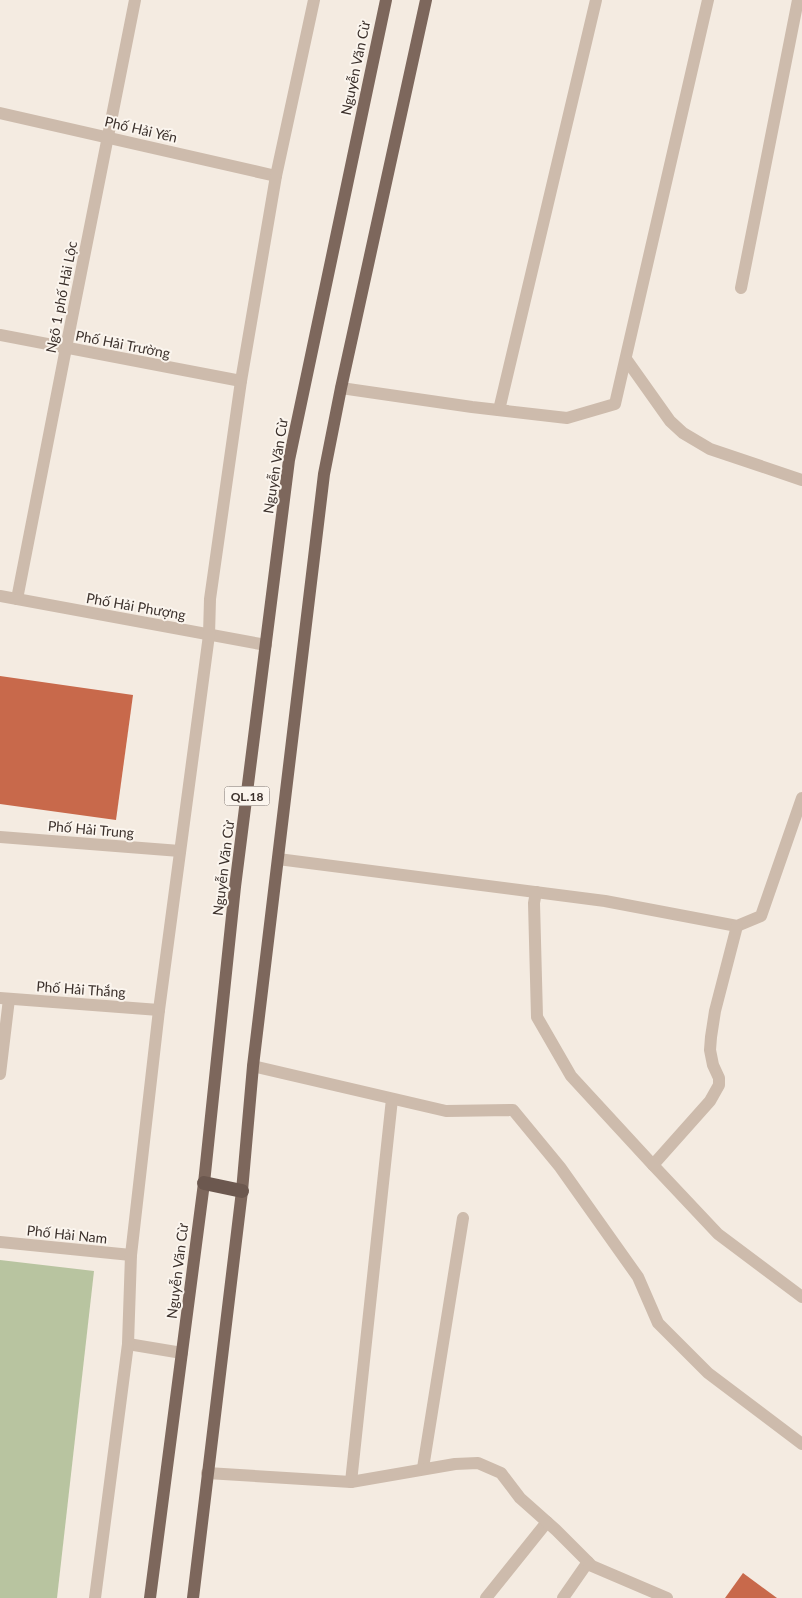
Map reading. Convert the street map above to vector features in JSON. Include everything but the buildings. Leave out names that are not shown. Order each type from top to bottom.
[{"type":"highway","points":[[204,1183],[242,1191]]},
{"type":"main road","name":"Nguyễn Văn Cừ","points":[[150,1598],[204,1183],[235,887],[289,460],[386,0]]},
{"type":"main road","name":"QL.18","points":[[193,1598],[242,1191],[254,1066],[324,474],[426,0]]},
{"type":"street","name":"Ngõ 1 phố Hải Lộc","points":[[17,599],[136,0]]},
{"type":"street","points":[[95,1598],[128,1344],[132,1255],[160,1010],[209,634],[210,599],[241,381],[276,176],[314,0]]},
{"type":"street","points":[[499,410],[596,0]]},
{"type":"street","points":[[341,388],[567,418],[615,404],[708,0]]},
{"type":"street","points":[[742,288],[798,0]]},
{"type":"street","name":"Phố Hải Yến","points":[[0,113],[276,176]]},
{"type":"street","name":"Phố Hải Trường","points":[[0,335],[241,381]]},
{"type":"street","points":[[626,359],[670,421],[682,433],[710,449],[802,480]]},
{"type":"street","name":"Phố Hải Phượng","points":[[0,596],[266,645]]},
{"type":"street","points":[[278,859],[606,901],[737,926],[761,916],[802,798]]},
{"type":"street","name":"Phố Hải Trung","points":[[0,837],[180,851]]},
{"type":"street","points":[[536,892],[534,903],[537,1017],[571,1076],[718,1234],[802,1297]]},
{"type":"street","points":[[654,1165],[710,1101],[719,1085],[720,1078],[710,1050],[711,1037],[715,1011],[737,926]]},
{"type":"street","points":[[0,1074],[5,998]]},
{"type":"street","name":"Phố Hải Thắng","points":[[5,998],[160,1010]]},
{"type":"street","points":[[254,1066],[446,1111],[513,1110],[560,1167],[638,1277],[658,1323],[708,1373],[802,1444]]},
{"type":"street","points":[[351,1482],[392,1099]]},
{"type":"street","points":[[423,1468],[463,1218]]},
{"type":"street","name":"Phố Hải Nam","points":[[0,1242],[132,1255]]},
{"type":"street","points":[[128,1344],[182,1353]]},
{"type":"street","points":[[207,1473],[351,1482],[423,1468],[478,1463],[500,1473],[520,1498],[592,1566],[667,1598]]},
{"type":"street","points":[[486,1598],[547,1522]]},
{"type":"street","points":[[563,1598],[588,1562]]},
{"type":"green space","points":[[0,1260],[94,1271],[57,1598],[0,1598]]}]
